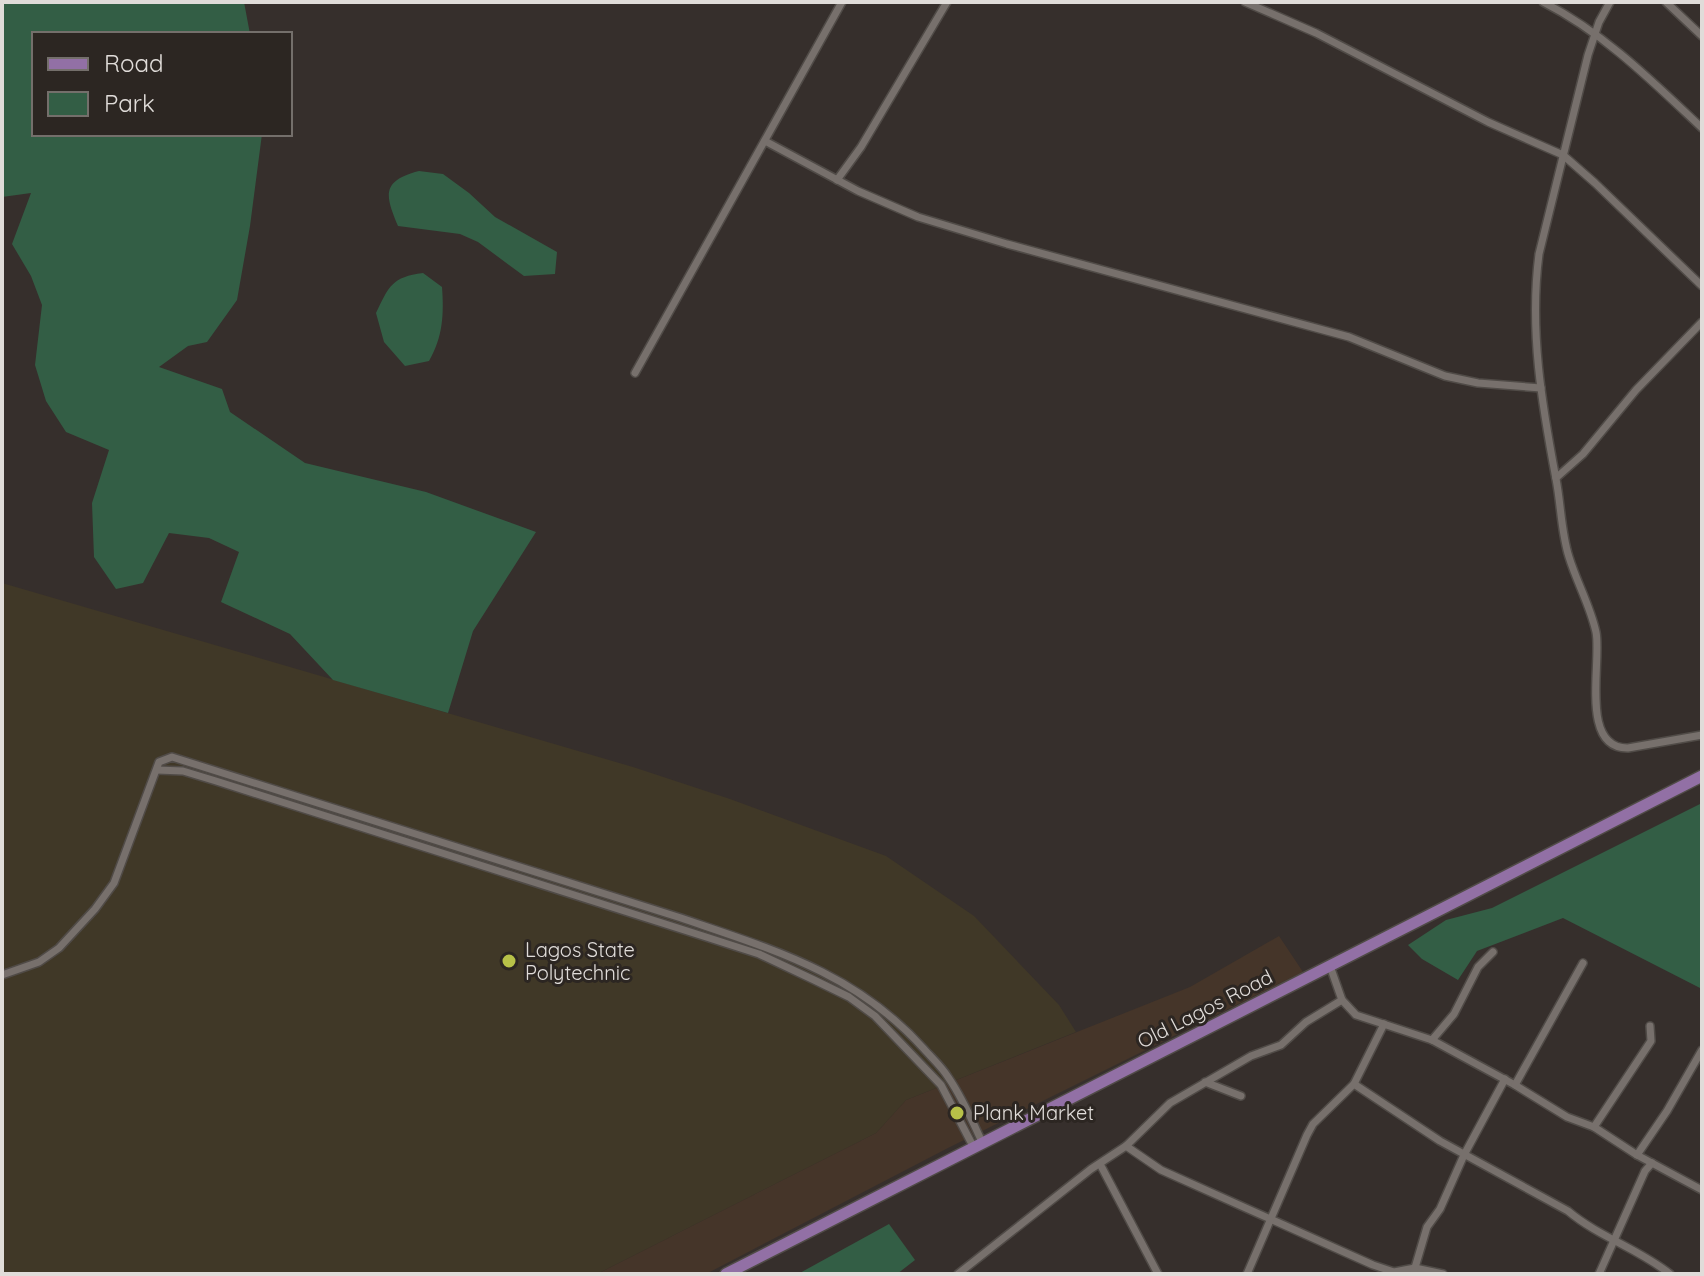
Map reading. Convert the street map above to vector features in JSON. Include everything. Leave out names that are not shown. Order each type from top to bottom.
[{"type":"main road","name":"Old Lagos Road","points":[[726,1274],[1702,776]]},
{"type":"street","points":[[635,373],[842,2]]},
{"type":"street","points":[[837,180],[861,147],[947,2]]},
{"type":"street","points":[[1245,2],[1316,33],[1488,122],[1563,155],[1702,286]]},
{"type":"street","points":[[1543,2],[1573,17],[1637,66],[1702,128]]},
{"type":"street","points":[[1610,2],[1595,34],[1539,254],[1535,328],[1547,437],[1569,558],[1597,635],[1596,713],[1604,737],[1618,748],[1628,748],[1702,735]]},
{"type":"street","points":[[1666,2],[1702,36]]},
{"type":"street","points":[[765,141],[837,180],[918,217],[1349,337],[1445,376],[1478,383],[1541,388]]},
{"type":"street","points":[[1556,478],[1583,454],[1636,390],[1702,322]]},
{"type":"street","points":[[2,975],[39,962],[59,948],[95,909],[114,883],[159,762],[172,757],[681,918],[761,945],[816,969],[881,1007],[915,1039],[947,1075],[978,1144]]},
{"type":"street","points":[[157,770],[183,771],[216,781],[759,954],[849,997],[875,1016],[941,1085],[978,1144]]},
{"type":"street","points":[[1432,1040],[1454,1014],[1478,967],[1493,952]]},
{"type":"street","points":[[1515,1085],[1583,963]]},
{"type":"street","points":[[1330,966],[1342,1000],[1356,1015],[1432,1040],[1567,1117],[1594,1127],[1637,1155],[1702,1190]]},
{"type":"street","points":[[958,1274],[1126,1146],[1170,1103],[1251,1056],[1281,1045],[1306,1022],[1342,1000]]},
{"type":"street","points":[[1247,1274],[1313,1124],[1354,1084],[1384,1024]]},
{"type":"street","points":[[1594,1127],[1651,1041],[1650,1026]]},
{"type":"street","points":[[1637,1155],[1702,1050]]},
{"type":"street","points":[[1414,1271],[1427,1227],[1440,1209],[1464,1155],[1505,1079]]},
{"type":"street","points":[[1205,1082],[1241,1096]]},
{"type":"street","points":[[1354,1084],[1464,1155],[1568,1211],[1586,1226],[1655,1262],[1670,1274]]},
{"type":"street","points":[[1126,1146],[1161,1170],[1386,1270],[1443,1274]]},
{"type":"street","points":[[1599,1274],[1645,1171],[1652,1163]]},
{"type":"street","points":[[1100,1164],[1158,1274]]},
{"type":"shaded area","name":"Lagos State Polytechnic","points":[[2,583],[633,767],[886,856],[974,916],[1059,1005],[1076,1032],[906,1100],[876,1133],[597,1274],[2,1274]]},
{"type":"shaded area","name":"Plank Market","points":[[1279,936],[1303,972],[948,1148],[706,1274],[597,1274],[876,1133],[906,1100],[1190,987]]},
{"type":"green space","points":[[2,2],[244,2],[250,32],[32,32],[32,136],[262,136],[237,300],[207,342],[188,346],[159,367],[222,389],[230,412],[305,463],[426,492],[536,532],[473,631],[448,713],[333,680],[290,634],[221,602],[239,552],[209,538],[169,533],[143,583],[116,589],[94,557],[92,503],[109,450],[66,432],[46,401],[35,365],[42,305],[31,276],[12,244],[31,193],[2,197]]},
{"type":"green space","points":[[419,171],[443,174],[495,217],[557,252],[555,274],[524,276],[478,242],[460,234],[398,226],[390,206],[389,191],[398,179]]},
{"type":"green space","points":[[423,273],[442,287],[440,334],[429,361],[405,366],[384,342],[376,313],[393,284],[404,277]]},
{"type":"green space","points":[[1702,803],[1702,989],[1563,918],[1477,951],[1458,980],[1422,959],[1408,945],[1446,920],[1492,908]]},
{"type":"green space","points":[[889,1224],[915,1260],[897,1274],[798,1274]]},
{"type":"place","name":"Lagos State Polytechnic","points":[[509,961]]},
{"type":"place","name":"Plank Market","points":[[957,1113]]}]
